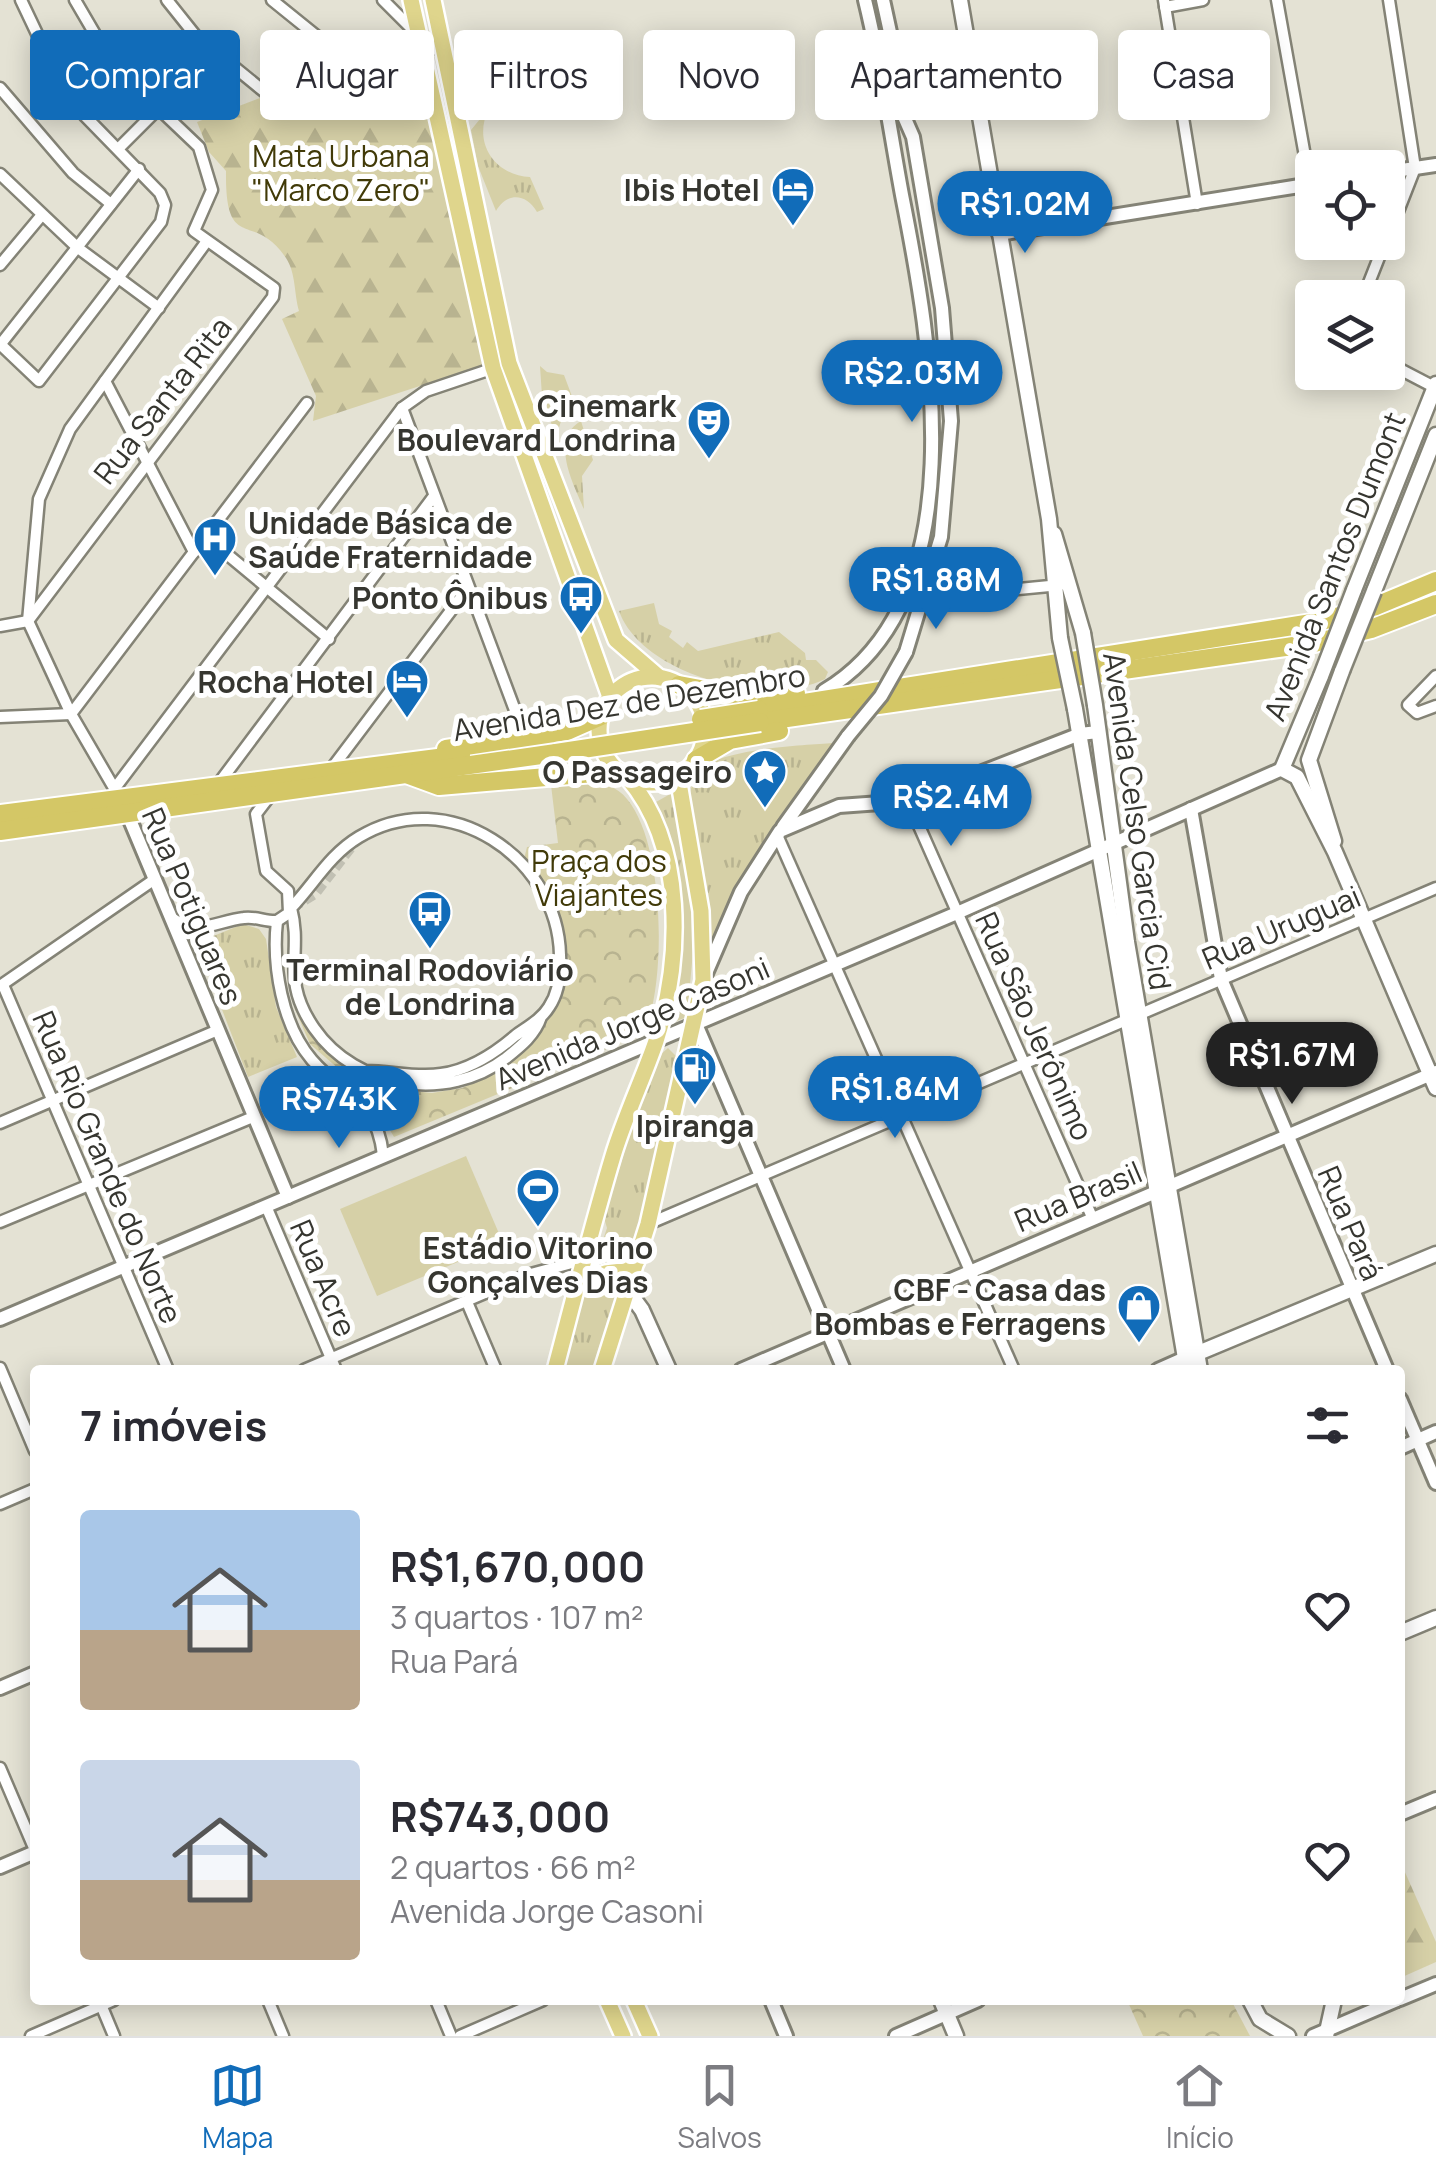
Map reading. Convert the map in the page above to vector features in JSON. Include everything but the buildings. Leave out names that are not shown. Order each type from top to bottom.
[{"type":"highway","name":"Avenida Dez de Dezembro","points":[[866,701],[1318,622],[1376,606],[1436,581]]},
{"type":"highway","name":"Avenida Dez de Dezembro","points":[[0,831],[121,801],[270,796],[409,768],[760,716],[1314,644],[1370,629],[1436,604]]},
{"type":"highway","points":[[679,685],[732,695],[824,691],[866,701]]},
{"type":"highway","points":[[696,760],[730,740],[805,727],[866,701]]},
{"type":"highway","points":[[601,716],[567,731],[438,750],[409,768],[439,786],[561,772],[622,774]]},
{"type":"highway","name":"Avenida Dez de Dezembro","points":[[0,814],[214,790],[329,772],[409,768]]},
{"type":"main road","points":[[411,0],[416,30]]},
{"type":"main road","points":[[433,0],[501,366],[616,640],[660,678],[679,685],[696,702],[704,724],[696,760],[678,777],[652,784],[622,774]]},
{"type":"main road","name":"Avenida Celso Garcia Cid","points":[[960,0],[1049,519],[1058,630],[1105,847],[1190,1360]]},
{"type":"main road","points":[[434,101],[501,366],[610,697]]},
{"type":"main road","name":"Avenida Santos Dumont","points":[[1282,768],[1436,387]]},
{"type":"main road","name":"Avenida Santos Dumont","points":[[1335,852],[1332,824],[1310,760],[1436,435]]},
{"type":"main road","name":"Avenida Celso Garcia Cid","points":[[1049,519],[1082,628],[1098,732],[1105,847]]},
{"type":"main road","points":[[1058,630],[1064,616],[1082,628]]},
{"type":"main road","points":[[557,1365],[583,1260],[633,1094],[656,1041],[667,998],[672,940],[668,865],[647,800],[603,752],[601,716],[610,697],[628,683],[660,678]]},
{"type":"main road","points":[[1282,768],[1297,777],[1335,852],[1434,1078]]},
{"type":"main road","points":[[604,1365],[648,1224],[704,980],[701,911],[678,777]]},
{"type":"main road","points":[[1190,1360],[1436,1254]]},
{"type":"main road","points":[[605,1273],[622,1271],[637,1261]]},
{"type":"main road","points":[[628,1291],[642,1310],[667,1365]]},
{"type":"main road","points":[[1405,1631],[1436,1618]]},
{"type":"main road","points":[[610,2005],[622,2036]]},
{"type":"main road","points":[[636,2005],[650,2036]]},
{"type":"main road","points":[[1253,2005],[1260,2019],[1288,2036]]},
{"type":"main road","points":[[1321,2034],[1332,2005]]},
{"type":"main road","points":[[944,2007],[956,2036]]},
{"type":"street","points":[[21,0],[59,80],[85,116],[153,182],[165,205],[161,222],[39,382],[0,344],[139,169]]},
{"type":"street","points":[[76,0],[93,30]]},
{"type":"street","points":[[167,0],[195,35],[260,88]]},
{"type":"street","points":[[272,0],[308,30]]},
{"type":"street","points":[[383,0],[413,30]]},
{"type":"street","points":[[866,0],[873,30]]},
{"type":"street","points":[[704,980],[742,892],[779,833],[881,696],[906,652],[926,598],[941,537],[951,421],[942,308],[912,138],[882,0]]},
{"type":"street","points":[[1198,204],[1165,3],[1202,0]]},
{"type":"street","points":[[1277,0],[1305,150]]},
{"type":"street","points":[[1388,0],[1415,168],[1405,193]]},
{"type":"street","points":[[434,46],[445,54]]},
{"type":"street","points":[[1,93],[73,173],[111,204]]},
{"type":"street","points":[[119,148],[147,120]]},
{"type":"street","name":"Rua Santa Rita","points":[[28,621],[273,297],[270,283],[194,231],[212,190],[207,163],[199,147],[170,120]]},
{"type":"street","points":[[824,691],[870,657],[892,625],[910,581],[932,472],[930,370],[890,120]]},
{"type":"street","points":[[904,120],[912,138]]},
{"type":"street","points":[[1405,169],[1436,165]]},
{"type":"street","points":[[2,182],[78,248],[158,308]]},
{"type":"street","points":[[999,234],[1295,187]]},
{"type":"street","points":[[0,265],[41,216]]},
{"type":"street","points":[[207,241],[70,429],[39,499],[28,621],[72,714],[121,801],[402,408],[426,391],[501,366]]},
{"type":"street","points":[[1405,372],[1436,387]]},
{"type":"street","points":[[105,381],[194,552]]},
{"type":"street","points":[[72,714],[308,403]]},
{"type":"street","points":[[402,408],[525,737]]},
{"type":"street","points":[[214,790],[434,496]]},
{"type":"street","points":[[205,536],[329,638]]},
{"type":"street","points":[[926,598],[1071,584]]},
{"type":"street","points":[[329,772],[468,588]]},
{"type":"street","points":[[0,626],[28,621]]},
{"type":"street","points":[[1435,680],[1408,705],[1417,713],[1436,706]]},
{"type":"street","points":[[0,717],[72,714]]},
{"type":"street","points":[[779,833],[838,806],[908,801],[1080,734],[1098,732]]},
{"type":"street","name":"Avenida Jorge Casoni","points":[[0,1319],[958,913],[1282,768]]},
{"type":"street","points":[[270,796],[256,814],[266,872],[288,891],[291,908],[292,968],[305,1011],[331,1048],[349,1064],[366,1071],[426,1076],[458,1070],[495,1052],[541,1017],[554,998],[561,966],[551,906],[524,864],[472,828],[414,819],[360,836],[333,857],[291,908],[277,921],[276,950],[285,1007],[296,1037],[314,1062],[369,1109],[382,1155]]},
{"type":"street","name":"Rua Potiguares","points":[[121,801],[288,1197]]},
{"type":"street","name":"Rua São Jerônimo","points":[[908,801],[1092,1217]]},
{"type":"street","name":"Rua Pará","points":[[1191,809],[1221,979],[1386,1365]]},
{"type":"street","points":[[779,833],[1012,1365]]},
{"type":"street","points":[[1,985],[155,879]]},
{"type":"street","name":"Rua Uruguai","points":[[648,1224],[1436,888]]},
{"type":"street","points":[[171,917],[200,928],[249,917],[277,921]]},
{"type":"street","name":"Rua Rio Grande do Norte","points":[[1,985],[166,1365]]},
{"type":"street","points":[[696,1024],[842,1365]]},
{"type":"street","points":[[0,1124],[218,1030]]},
{"type":"street","name":"Rua Brasil","points":[[751,1365],[1285,1133],[1434,1078]]},
{"type":"street","points":[[0,1222],[253,1117]]},
{"type":"street","name":"Rua Acre","points":[[266,1206],[334,1365]]},
{"type":"street","points":[[315,1365],[553,1265],[583,1260],[628,1291]]},
{"type":"street","points":[[467,1302],[494,1365]]},
{"type":"street","points":[[0,1368],[30,1439]]},
{"type":"street","points":[[1405,1410],[1436,1483]]},
{"type":"street","points":[[1405,1446],[1436,1432]]},
{"type":"street","points":[[0,1504],[30,1491]]},
{"type":"street","points":[[0,1688],[30,1675]]},
{"type":"street","points":[[0,1768],[30,1839]]},
{"type":"street","points":[[1405,1809],[1436,1799]]},
{"type":"street","points":[[0,1866],[30,1853]]},
{"type":"street","points":[[1405,1997],[1436,1984]]},
{"type":"street","points":[[31,2036],[96,2005]]},
{"type":"street","points":[[101,2005],[114,2036]]},
{"type":"street","points":[[270,2005],[283,2036]]},
{"type":"street","points":[[438,2005],[451,2036]]},
{"type":"street","points":[[460,2036],[532,2005]]},
{"type":"street","points":[[772,2005],[786,2036]]},
{"type":"street","points":[[1321,2034],[1388,2005]]},
{"type":"street","points":[[896,2036],[944,2007]]},
{"type":"green space","name":"Mata Urbana \"Marco Zero\"","points":[[260,98],[260,120],[431,120],[487,364],[313,421],[316,396],[282,319],[299,311],[289,264],[274,244],[236,223],[230,213],[226,171],[209,152],[197,122],[240,120],[240,106]]},
{"type":"green space","points":[[479,120],[484,120],[483,133],[490,154],[506,170],[530,177],[544,209],[537,212],[528,201],[516,197],[506,200],[496,211],[478,166],[471,130]]},
{"type":"green space","points":[[540,366],[547,372],[564,375],[576,407],[563,415],[556,437],[542,396]]},
{"type":"green space","points":[[581,421],[593,460],[582,476],[584,509],[565,450],[572,429]]},
{"type":"green space","points":[[654,603],[659,624],[672,631],[669,637],[683,648],[687,642],[698,651],[779,632],[805,653],[806,660],[816,660],[828,672],[825,679],[801,687],[772,690],[709,680],[653,653],[632,633],[619,611]]},
{"type":"green space","points":[[833,743],[729,904],[711,944],[689,799],[696,776],[711,762],[726,757]]},
{"type":"green space","name":"Praça dos Viajantes","points":[[586,781],[609,786],[627,799],[648,846],[655,876],[659,943],[647,1025],[633,1038],[394,1137],[370,1096],[310,1044],[294,1007],[327,1052],[355,1074],[384,1088],[432,1093],[462,1088],[500,1069],[529,1044],[562,972],[542,882],[524,859],[527,847],[558,843],[551,785]]},
{"type":"green space","points":[[672,793],[695,930],[687,1017],[666,1025],[671,850],[656,802]]},
{"type":"green space","points":[[243,924],[259,929],[266,939],[276,1007],[297,1057],[248,1077],[199,950],[206,939]]},
{"type":"green space","points":[[668,1048],[679,1059],[630,1260],[611,1266],[599,1252],[607,1228],[604,1218],[652,1062]]},
{"type":"green space","points":[[466,1156],[503,1243],[377,1296],[340,1209]]},
{"type":"green space","points":[[588,1267],[621,1292],[600,1365],[559,1365]]},
{"type":"green space","points":[[1405,1872],[1436,1942],[1436,1962],[1405,1976]]},
{"type":"green space","points":[[1129,2005],[1234,2005],[1250,2036],[1143,2036]]},
{"type":"tunnel","points":[[292,908],[315,894],[360,836]]},
{"type":"place","name":"Ibis Hotel","points":[[793,227]]},
{"type":"place","name":"Cinemark Boulevard Londrina","points":[[709,460]]},
{"type":"place","name":"Unidade Básica de Saúde Fraternidade","points":[[215,577]]},
{"type":"place","name":"Ponto Ônibus","points":[[581,635]]},
{"type":"place","name":"Rocha Hotel","points":[[407,719]]},
{"type":"place","name":"O Passageiro","points":[[765,809]]},
{"type":"place","name":"Terminal Rodoviário de Londrina","points":[[430,950]]},
{"type":"place","name":"Ipiranga","points":[[695,1106]]},
{"type":"place","name":"Estádio Vitorino Gonçalves Dias","points":[[538,1228]]},
{"type":"place","name":"CBF - Casa das Bombas e Ferragens","points":[[1139,1344]]}]
